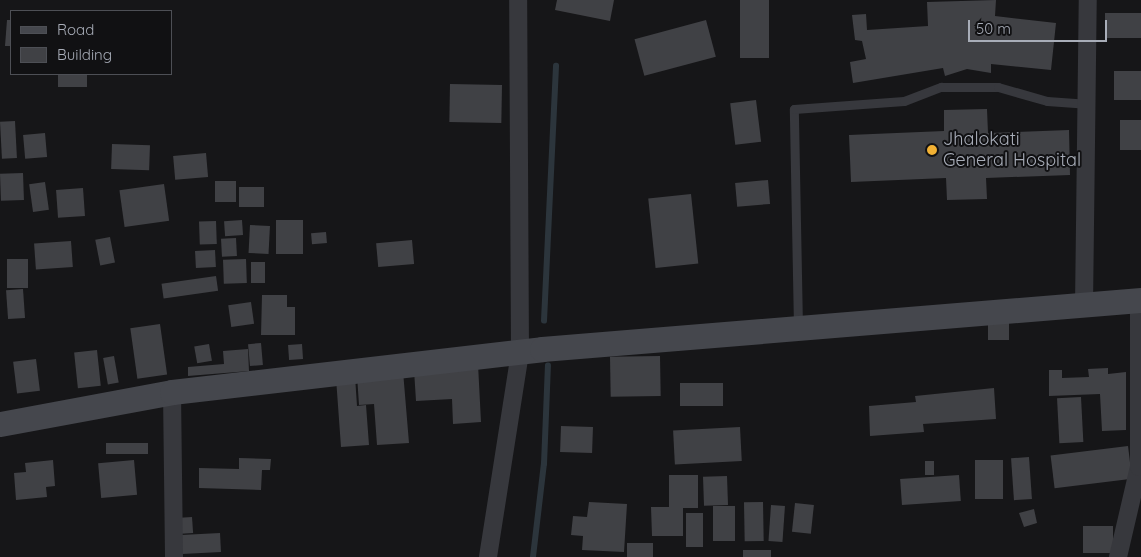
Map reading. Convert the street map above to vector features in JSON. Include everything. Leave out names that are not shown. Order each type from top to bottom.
[{"type":"main road","points":[[0,424],[172,392],[520,352],[1140,300]]},
{"type":"street","points":[[488,557],[520,352],[518,0]]},
{"type":"street","points":[[1084,306],[1089,104],[1088,0]]},
{"type":"street","points":[[1118,557],[1139,467],[1140,300]]},
{"type":"street","points":[[172,392],[174,557]]},
{"type":"lane","points":[[798,329],[794,109],[904,101],[941,87],[998,87],[1047,101],[1089,104]]},
{"type":"building","points":[[557,0],[614,0],[610,21],[555,10]]},
{"type":"building","points":[[740,0],[769,0],[769,58],[740,58]]},
{"type":"building","points":[[996,0],[995,16],[1056,23],[1051,70],[991,64],[991,73],[967,69],[945,76],[943,68],[853,83],[850,62],[866,59],[862,41],[855,40],[852,15],[866,14],[867,30],[928,26],[927,2]]},
{"type":"building","points":[[1105,13],[1141,13],[1141,38],[1105,38]]},
{"type":"building","points":[[7,20],[10,20],[10,46],[5,46]]},
{"type":"building","points":[[706,20],[716,57],[644,76],[635,39]]},
{"type":"building","points":[[1114,71],[1141,71],[1141,100],[1114,100]]},
{"type":"building","points":[[58,75],[87,75],[87,87],[58,87]]},
{"type":"building","points":[[450,84],[502,85],[501,123],[449,122]]},
{"type":"building","points":[[756,100],[761,142],[735,145],[730,103]]},
{"type":"building","points":[[987,109],[988,133],[1069,130],[1070,175],[986,178],[987,199],[947,200],[946,178],[851,182],[849,135],[944,131],[944,110]]},
{"type":"building","points":[[1120,120],[1141,120],[1141,150],[1120,150]]},
{"type":"building","points":[[15,121],[17,158],[2,159],[0,122]]},
{"type":"building","points":[[45,133],[47,157],[25,159],[23,135]]},
{"type":"building","points":[[112,144],[150,145],[149,170],[111,169]]},
{"type":"building","points":[[206,153],[208,177],[175,180],[173,156]]},
{"type":"building","points":[[23,173],[24,200],[1,201],[0,174]]},
{"type":"building","points":[[768,180],[770,204],[737,207],[735,183]]},
{"type":"building","points":[[215,181],[236,181],[236,202],[215,202]]},
{"type":"building","points":[[45,182],[49,210],[33,212],[29,184]]},
{"type":"building","points":[[164,184],[169,221],[125,227],[119,190]]},
{"type":"building","points":[[239,187],[264,187],[264,207],[239,207]]},
{"type":"building","points":[[83,188],[85,216],[58,218],[56,190]]},
{"type":"building","points":[[691,194],[698,264],[656,268],[648,198]]},
{"type":"building","points":[[242,220],[243,235],[225,236],[224,221]]},
{"type":"building","points":[[276,220],[303,220],[303,254],[276,254]]},
{"type":"building","points":[[216,221],[217,244],[200,245],[199,222]]},
{"type":"building","points":[[250,225],[270,226],[269,254],[249,253]]},
{"type":"building","points":[[326,232],[327,243],[312,244],[311,233]]},
{"type":"building","points":[[110,237],[115,263],[100,265],[95,240]]},
{"type":"building","points":[[236,238],[237,256],[222,257],[221,239]]},
{"type":"building","points":[[412,240],[414,264],[378,267],[376,243]]},
{"type":"building","points":[[71,241],[73,267],[36,270],[34,244]]},
{"type":"building","points":[[215,250],[216,267],[196,268],[195,251]]},
{"type":"building","points":[[7,259],[28,259],[28,288],[7,288]]},
{"type":"building","points":[[246,259],[247,283],[224,284],[223,260]]},
{"type":"building","points":[[251,262],[265,262],[265,283],[251,283]]},
{"type":"building","points":[[216,276],[218,291],[164,299],[162,284]]},
{"type":"building","points":[[23,289],[25,318],[8,319],[6,290]]},
{"type":"building","points":[[262,295],[287,295],[287,307],[295,307],[295,335],[261,335]]},
{"type":"building","points":[[251,302],[254,324],[231,327],[228,305]]},
{"type":"building","points":[[988,319],[1009,319],[1009,340],[988,340]]},
{"type":"building","points":[[160,324],[167,375],[137,379],[130,328]]},
{"type":"building","points":[[261,343],[263,365],[250,366],[248,344]]},
{"type":"building","points":[[209,344],[212,361],[197,363],[194,347]]},
{"type":"building","points":[[302,344],[303,359],[289,360],[288,345]]},
{"type":"building","points":[[248,349],[249,371],[188,376],[188,367],[224,364],[223,351]]},
{"type":"building","points":[[97,350],[101,386],[78,388],[74,352]]},
{"type":"building","points":[[114,356],[119,383],[108,384],[103,358]]},
{"type":"building","points":[[660,356],[661,396],[611,397],[610,357]]},
{"type":"building","points":[[36,359],[40,391],[17,394],[13,362]]},
{"type":"building","points":[[478,364],[481,422],[453,424],[452,399],[416,401],[414,370]]},
{"type":"building","points":[[1108,368],[1108,374],[1126,372],[1126,430],[1102,431],[1100,394],[1049,396],[1049,370],[1062,370],[1062,378],[1089,377],[1088,369]]},
{"type":"building","points":[[403,371],[409,443],[377,445],[374,404],[359,405],[357,375]]},
{"type":"building","points":[[355,376],[357,406],[366,405],[369,445],[341,447],[336,378]]},
{"type":"building","points":[[680,383],[723,383],[723,406],[680,406]]},
{"type":"building","points":[[994,388],[996,419],[923,424],[924,432],[870,436],[869,406],[916,402],[915,396]]},
{"type":"building","points":[[1081,397],[1083,442],[1059,443],[1057,398]]},
{"type":"building","points":[[561,426],[593,427],[592,453],[560,452]]},
{"type":"building","points":[[740,427],[742,461],[675,464],[673,431]]},
{"type":"building","points":[[106,443],[148,443],[148,454],[106,454]]},
{"type":"building","points":[[1128,446],[1132,479],[1055,488],[1051,456]]},
{"type":"building","points":[[1029,457],[1032,499],[1014,500],[1011,458]]},
{"type":"building","points":[[239,458],[271,459],[270,470],[262,470],[261,490],[199,488],[199,468],[239,469]]},
{"type":"building","points":[[53,460],[55,486],[46,487],[47,497],[16,500],[14,473],[26,472],[25,463]]},
{"type":"building","points":[[134,460],[137,495],[101,498],[98,463]]},
{"type":"building","points":[[975,460],[1003,460],[1003,499],[975,499]]},
{"type":"building","points":[[925,461],[934,461],[934,475],[925,475]]},
{"type":"building","points":[[669,475],[698,475],[698,508],[683,508],[683,536],[652,536],[651,507],[669,507]]},
{"type":"building","points":[[959,475],[961,501],[902,505],[900,479]]},
{"type":"building","points":[[727,476],[728,505],[704,506],[703,477]]},
{"type":"building","points":[[589,502],[627,504],[624,552],[582,550],[583,536],[571,535],[573,516],[587,517]]},
{"type":"building","points":[[744,502],[763,502],[764,541],[745,541]]},
{"type":"building","points":[[795,503],[814,505],[811,534],[792,532]]},
{"type":"building","points":[[771,505],[785,506],[782,542],[768,541]]},
{"type":"building","points":[[713,506],[735,506],[735,541],[713,541]]},
{"type":"building","points":[[1034,509],[1037,523],[1024,527],[1019,513]]},
{"type":"building","points":[[686,513],[703,513],[703,547],[686,547]]},
{"type":"building","points":[[192,517],[193,533],[181,534],[180,518]]},
{"type":"building","points":[[1083,526],[1113,526],[1113,553],[1083,553]]},
{"type":"building","points":[[220,533],[221,552],[182,554],[181,535]]},
{"type":"building","points":[[627,543],[653,543],[653,557],[627,557]]},
{"type":"building","points":[[743,550],[771,550],[771,557],[743,557]]},
{"type":"waterway","points":[[544,321],[556,66]]},
{"type":"waterway","points":[[533,557],[544,464],[548,366]]},
{"type":"place","name":"Jhalokati General Hospital","points":[[932,150]]}]
